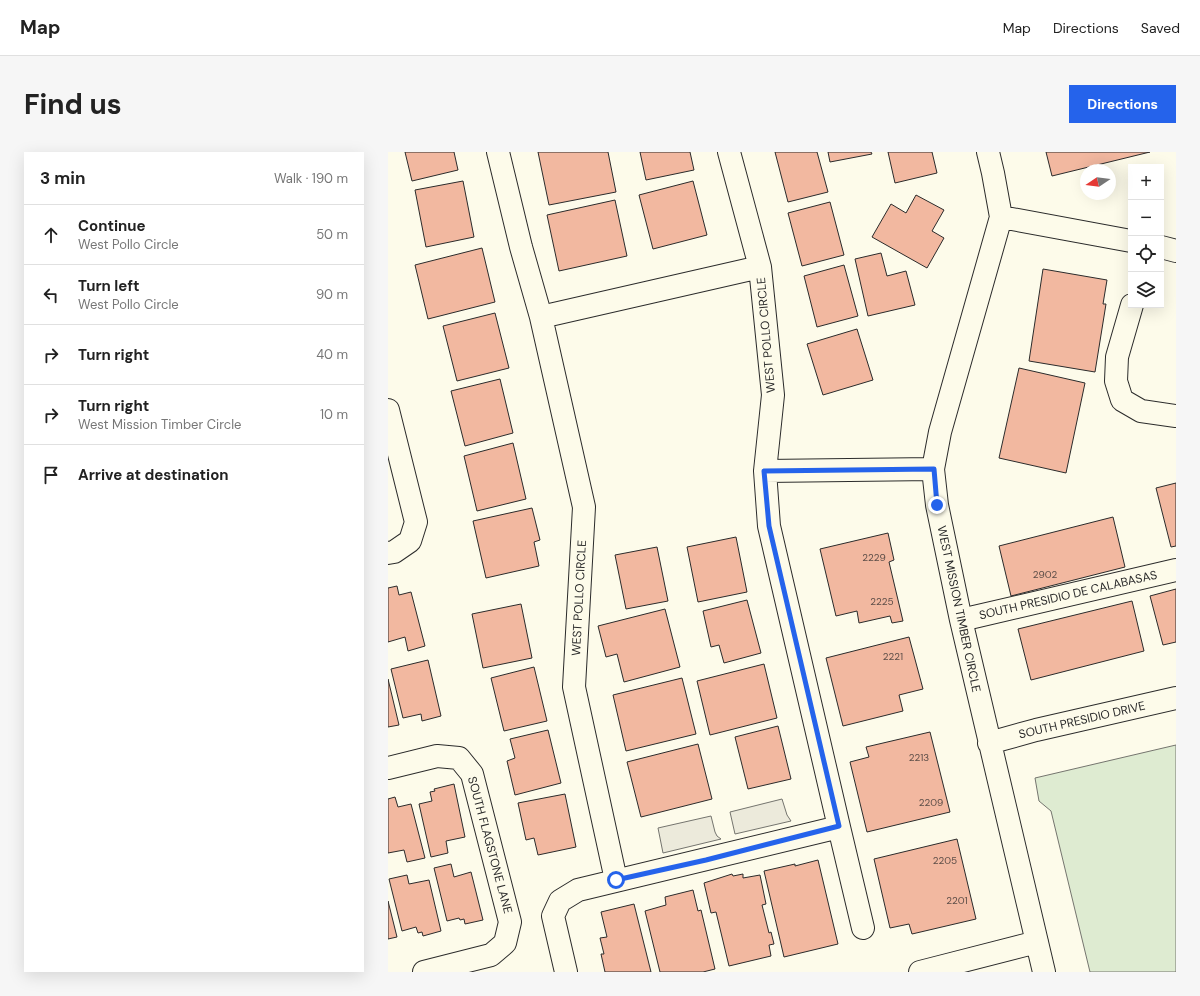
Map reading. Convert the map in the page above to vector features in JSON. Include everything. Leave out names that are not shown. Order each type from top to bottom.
[{"type":"street","name":"WEST POLLO CIRCLE","points":[[498,152],[521,248],[541,317],[584,507],[574,687],[616,880]]},
{"type":"street","name":"WEST POLLO CIRCLE","points":[[728,152],[760,267],[773,395],[764,471],[769,526],[863,928]]},
{"type":"street","name":"WEST MISSION TIMBER CIRCLE","points":[[988,152],[1000,218],[940,432],[934,469],[937,505],[961,620],[1044,972]]},
{"type":"street","points":[[1000,218],[1128,240]]},
{"type":"street","points":[[1164,248],[1176,251]]},
{"type":"street","name":"WEST POLLO CIRCLE","points":[[541,317],[760,267]]},
{"type":"street","points":[[1131,308],[1117,357],[1116,380],[1122,400],[1141,411],[1176,416]]},
{"type":"street","points":[[388,410],[416,522],[410,541],[394,552],[388,553]]},
{"type":"street","points":[[764,471],[934,469]]},
{"type":"street","name":"SOUTH PRESIDIO DE CALABASAS","points":[[961,620],[1176,570]]},
{"type":"street","name":"SOUTH PRESIDIO DRIVE","points":[[989,743],[1036,730],[1176,698]]},
{"type":"street","name":"SOUTH FLAGSTONE LANE","points":[[388,768],[438,756],[459,758],[472,774],[510,922],[505,943],[491,955],[424,972]]},
{"type":"street","points":[[566,972],[553,916],[560,901],[578,890],[706,860],[839,826]]},
{"type":"street","points":[[920,972],[1037,942]]},
{"type":"green space","points":[[1176,745],[1176,972],[1090,972],[1051,811],[1039,801],[1035,778]]},
{"type":"shaded area","points":[[782,799],[787,815],[791,821],[735,834],[730,812]]},
{"type":"shaded area","points":[[711,816],[715,832],[721,839],[663,853],[658,828]]},
{"type":"building","points":[[405,152],[454,152],[458,170],[412,181]]},
{"type":"building","points":[[538,152],[608,152],[616,192],[549,205]]},
{"type":"building","points":[[640,152],[690,152],[694,170],[646,180]]},
{"type":"building","points":[[775,152],[817,152],[828,192],[788,202]]},
{"type":"building","points":[[828,152],[871,152],[872,154],[830,162]]},
{"type":"building","points":[[888,152],[932,152],[937,173],[895,183]]},
{"type":"building","points":[[1046,152],[1150,152],[1101,164],[1080,164],[1080,169],[1052,176]]},
{"type":"building","points":[[463,181],[474,237],[426,247],[415,190]]},
{"type":"building","points":[[693,181],[707,235],[653,249],[639,195]]},
{"type":"building","points":[[916,195],[944,210],[932,231],[944,238],[927,268],[872,237],[891,204],[906,213]]},
{"type":"building","points":[[615,200],[627,256],[559,271],[547,215]]},
{"type":"building","points":[[830,202],[844,255],[802,266],[788,213]]},
{"type":"building","points":[[482,248],[495,302],[428,319],[415,265]]},
{"type":"building","points":[[881,253],[887,276],[906,271],[915,305],[868,316],[855,259]]},
{"type":"building","points":[[844,265],[858,316],[817,327],[804,276]]},
{"type":"building","points":[[1043,269],[1107,280],[1103,304],[1106,304],[1095,372],[1029,361]]},
{"type":"building","points":[[495,313],[509,368],[457,381],[443,326]]},
{"type":"building","points":[[857,329],[873,380],[823,395],[807,344]]},
{"type":"building","points":[[1019,368],[1085,383],[1066,473],[999,458]]},
{"type":"building","points":[[500,379],[513,433],[465,446],[451,391]]},
{"type":"building","points":[[513,443],[526,499],[477,511],[464,456]]},
{"type":"building","points":[[1176,483],[1176,546],[1171,547],[1156,488]]},
{"type":"building","points":[[532,508],[540,540],[534,542],[539,566],[486,578],[473,521]]},
{"type":"building","points":[[1113,517],[1125,567],[1011,596],[999,546]]},
{"type":"building","points":[[888,533],[894,560],[889,562],[903,621],[892,623],[890,616],[859,623],[857,611],[836,616],[820,549]]},
{"type":"building","points":[[736,537],[747,592],[698,602],[687,547]]},
{"type":"building","points":[[657,547],[668,601],[626,609],[615,555]]},
{"type":"building","points":[[397,586],[399,595],[411,592],[425,646],[408,651],[405,637],[388,642],[388,588]]},
{"type":"building","points":[[1176,589],[1176,642],[1163,645],[1150,596]]},
{"type":"building","points":[[747,600],[761,653],[724,663],[719,645],[711,647],[703,611]]},
{"type":"building","points":[[1132,601],[1144,651],[1031,680],[1018,629]]},
{"type":"building","points":[[521,604],[532,658],[483,668],[472,614]]},
{"type":"building","points":[[665,609],[680,667],[624,682],[617,654],[606,657],[598,626]]},
{"type":"building","points":[[909,637],[923,689],[899,695],[903,711],[843,726],[826,658]]},
{"type":"building","points":[[428,660],[441,716],[422,721],[421,714],[403,718],[391,669]]},
{"type":"building","points":[[764,664],[777,718],[710,735],[697,681]]},
{"type":"building","points":[[534,667],[547,721],[504,731],[491,678]]},
{"type":"building","points":[[682,678],[696,734],[626,751],[613,695]]},
{"type":"building","points":[[388,679],[399,725],[388,727]]},
{"type":"building","points":[[778,726],[791,779],[748,789],[735,737]]},
{"type":"building","points":[[548,730],[561,783],[515,795],[507,761],[515,758],[510,739]]},
{"type":"building","points":[[930,732],[950,812],[867,832],[850,762],[869,757],[866,747]]},
{"type":"building","points":[[698,744],[712,799],[641,817],[627,762]]},
{"type":"building","points":[[454,784],[465,837],[446,841],[448,853],[431,857],[419,804],[432,801],[430,792],[435,791],[434,789]]},
{"type":"building","points":[[565,794],[576,847],[538,855],[534,838],[526,840],[518,803]]},
{"type":"building","points":[[395,797],[398,807],[411,804],[425,858],[407,862],[404,850],[388,853],[388,799]]},
{"type":"building","points":[[957,839],[976,919],[912,934],[909,924],[890,928],[874,859]]},
{"type":"building","points":[[818,860],[838,944],[784,957],[764,871],[795,864],[795,866]]},
{"type":"building","points":[[451,864],[454,877],[471,872],[483,920],[465,924],[464,919],[460,920],[459,918],[447,921],[434,868]]},
{"type":"building","points":[[732,874],[733,876],[743,874],[743,878],[760,875],[766,904],[762,905],[769,933],[771,932],[774,944],[769,945],[771,956],[729,966],[716,912],[711,913],[704,883]]},
{"type":"building","points":[[407,875],[409,884],[429,880],[441,931],[423,936],[422,932],[418,933],[416,927],[402,931],[389,879]]},
{"type":"building","points":[[693,890],[698,911],[701,910],[715,969],[703,972],[660,972],[645,911],[666,905],[665,897]]},
{"type":"building","points":[[388,901],[397,937],[388,939]]},
{"type":"building","points":[[634,904],[651,972],[605,972],[601,954],[604,954],[600,938],[607,937],[601,912]]},
{"type":"route","points":[[616,880],[706,860],[839,826],[769,526],[764,471],[934,469],[937,505]]}]
